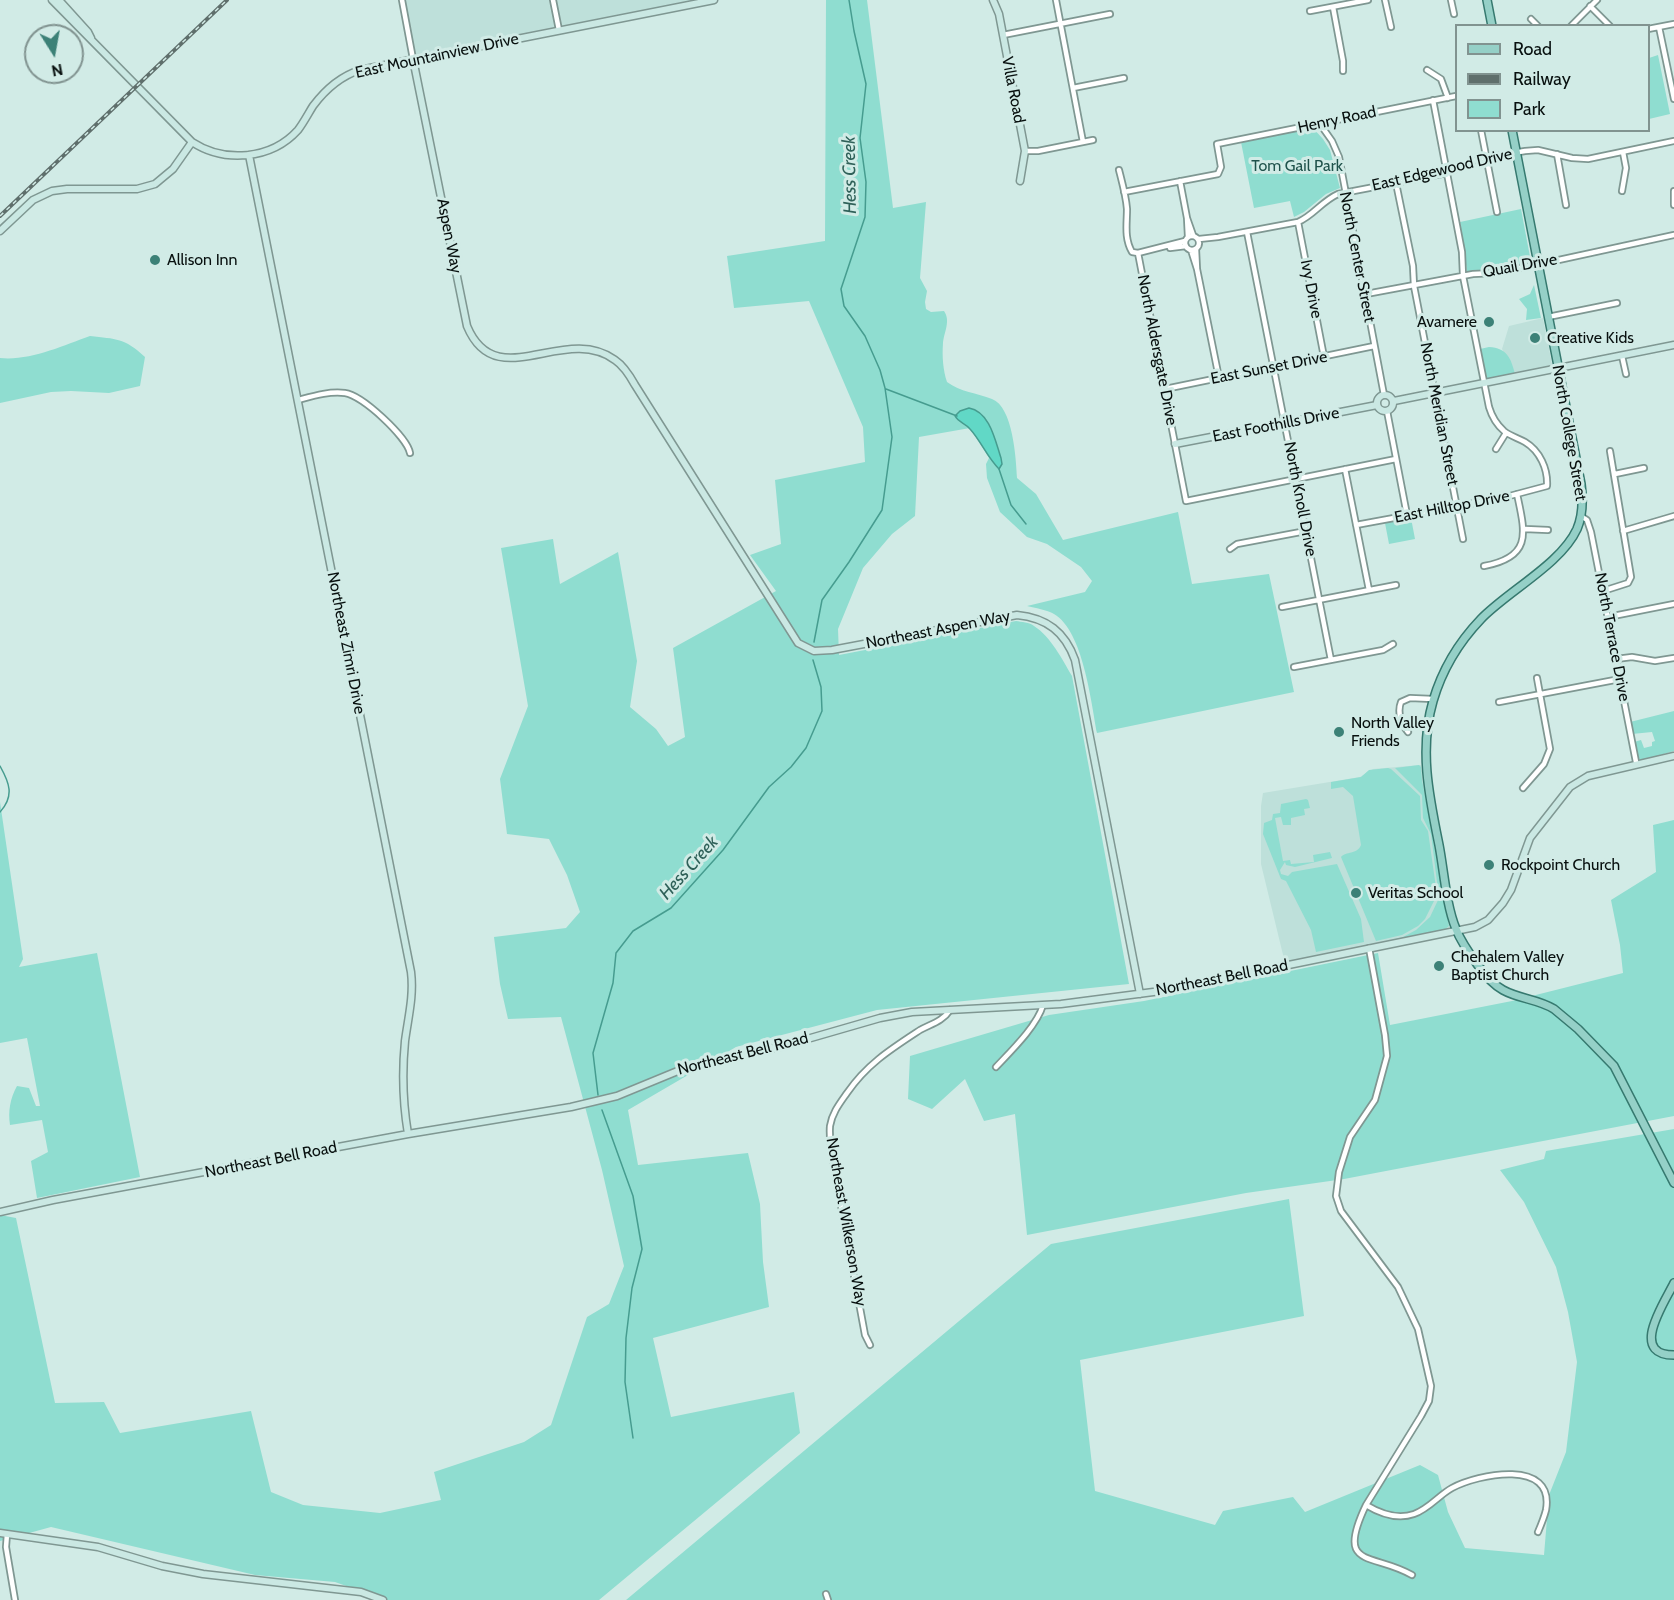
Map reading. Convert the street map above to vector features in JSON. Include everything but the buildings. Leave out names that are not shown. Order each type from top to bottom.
[{"type":"main road","points":[[1487,0],[1492,24]]},
{"type":"main road","name":"North College Street","points":[[1457,931],[1426,774],[1426,735],[1433,699],[1445,670],[1467,634],[1490,611],[1559,553],[1574,534],[1581,516],[1581,484],[1512,132]]},
{"type":"main road","points":[[1457,931],[1479,967],[1496,985],[1509,993],[1545,1003],[1606,1056],[1621,1077],[1674,1183]]},
{"type":"main road","points":[[1674,1283],[1651,1328],[1653,1346],[1659,1352],[1674,1355]]},
{"type":"street","points":[[52,0],[84,35],[92,39]]},
{"type":"street","points":[[0,231],[33,200],[52,191],[137,189],[155,184],[173,169],[192,142],[92,39],[58,0]]},
{"type":"street","name":"Aspen Way","points":[[402,0],[467,327],[471,336],[488,353],[506,358],[574,348],[599,351]]},
{"type":"street","points":[[553,0],[559,30]]},
{"type":"street","name":"East Mountainview Drive","points":[[192,142],[209,152],[220,155],[249,155],[268,150],[291,137],[317,100],[341,79],[360,70],[677,4],[714,0]]},
{"type":"street","name":"Villa Road","points":[[993,0],[999,14],[1025,151],[1020,181]]},
{"type":"street","points":[[1056,0],[1083,141]]},
{"type":"street","points":[[1310,11],[1368,0]]},
{"type":"street","points":[[1385,0],[1390,27]]},
{"type":"street","points":[[1451,0],[1454,14]]},
{"type":"street","points":[[1573,24],[1597,0]]},
{"type":"street","points":[[1590,6],[1608,24]]},
{"type":"street","points":[[1333,7],[1343,70]]},
{"type":"street","points":[[1003,35],[1110,14]]},
{"type":"street","points":[[1531,18],[1536,24]]},
{"type":"street","points":[[1650,29],[1674,24]]},
{"type":"street","points":[[1659,27],[1674,99]]},
{"type":"street","points":[[1427,70],[1441,79],[1448,98]]},
{"type":"street","points":[[1073,88],[1124,78]]},
{"type":"street","name":"Henry Road","points":[[1180,181],[1218,174],[1221,167],[1217,144],[1455,96]]},
{"type":"street","points":[[1433,100],[1484,384],[1492,415],[1506,433],[1496,449]]},
{"type":"street","name":"North Center Street","points":[[1320,124],[1332,141],[1339,157],[1384,395]]},
{"type":"street","points":[[1481,132],[1497,212]]},
{"type":"street","points":[[1025,151],[1038,151],[1093,140]]},
{"type":"street","name":"East Edgewood Drive","points":[[1138,254],[1298,222],[1308,217],[1330,198],[1447,173],[1487,157],[1538,150],[1580,159],[1674,141]]},
{"type":"street","points":[[1622,191],[1626,168],[1623,152]]},
{"type":"street","points":[[1557,154],[1566,205]]},
{"type":"street","name":"Northeast Zimri Drive","points":[[249,155],[411,972],[412,997],[404,1056],[408,1134]]},
{"type":"street","name":"North Aldersgate Drive","points":[[1119,170],[1127,210],[1126,228],[1130,248],[1132,252],[1138,254],[1186,501],[1296,479]]},
{"type":"street","points":[[1124,192],[1180,181],[1219,378]]},
{"type":"street","name":"North Meridian Street","points":[[1396,183],[1463,539]]},
{"type":"street","points":[[1674,191],[1674,206]]},
{"type":"street","name":"Ivy Drive","points":[[1298,222],[1324,357]]},
{"type":"street","name":"North Knoll Drive","points":[[1247,232],[1331,660]]},
{"type":"street","name":"Quail Drive","points":[[1366,294],[1463,276],[1494,273],[1674,235]]},
{"type":"street","points":[[1548,316],[1617,303]]},
{"type":"street","points":[[1394,401],[1674,345]]},
{"type":"street","name":"East Sunset Drive","points":[[1165,389],[1374,346]]},
{"type":"street","name":"Northeast Aspen Way","points":[[599,351],[616,360],[629,375],[794,638],[806,648],[814,651],[832,650],[1017,615],[1043,620],[1061,633],[1075,660],[1140,994]]},
{"type":"street","points":[[1622,356],[1626,374]]},
{"type":"street","points":[[298,400],[336,392],[352,394],[391,426],[406,443],[410,453]]},
{"type":"street","points":[[1384,395],[1394,401],[1391,409],[1387,411],[1382,411],[1377,405],[1379,398],[1384,395]]},
{"type":"street","name":"East Foothills Drive","points":[[1175,444],[1377,405]]},
{"type":"street","points":[[1387,411],[1407,515]]},
{"type":"street","name":"East Hilltop Drive","points":[[1356,525],[1457,507],[1547,486],[1545,469],[1538,454],[1525,442],[1506,433]]},
{"type":"street","points":[[1603,591],[1624,585],[1631,580],[1610,451]]},
{"type":"street","points":[[1296,479],[1396,459]]},
{"type":"street","points":[[1615,474],[1644,468]]},
{"type":"street","points":[[1345,469],[1369,590]]},
{"type":"street","points":[[1484,566],[1502,561],[1516,552],[1524,538],[1525,529],[1518,494]]},
{"type":"street","name":"North Terrace Drive","points":[[1581,516],[1589,524],[1636,762]]},
{"type":"street","points":[[1623,531],[1674,516]]},
{"type":"street","points":[[1525,529],[1548,530]]},
{"type":"street","points":[[1230,549],[1237,544],[1306,531]]},
{"type":"street","points":[[1282,607],[1396,585]]},
{"type":"street","points":[[1608,618],[1674,604]]},
{"type":"street","points":[[1294,667],[1383,650],[1393,644]]},
{"type":"street","points":[[1616,658],[1632,657],[1655,661],[1674,658]]},
{"type":"street","points":[[1523,789],[1544,764],[1550,749],[1537,678]]},
{"type":"street","points":[[1498,702],[1540,696],[1620,679]]},
{"type":"street","points":[[1408,732],[1402,724],[1399,708],[1401,702],[1410,698],[1433,699]]},
{"type":"street","name":"Northeast Bell Road","points":[[0,1212],[53,1200],[408,1134],[589,1104],[617,1096],[685,1068],[783,1046],[858,1023],[901,1014],[1043,1005],[1140,994],[1475,927],[1496,913],[1511,890],[1530,838],[1559,799],[1575,782],[1588,776],[1674,756]]},
{"type":"street","points":[[1369,948],[1387,1056],[1375,1100],[1347,1146],[1336,1181],[1336,1196],[1341,1211],[1402,1294],[1420,1336],[1431,1386],[1429,1401],[1421,1416],[1366,1505],[1360,1519],[1355,1544],[1359,1554],[1367,1559],[1395,1566],[1412,1575]]},
{"type":"street","points":[[996,1067],[1026,1033],[1043,1005]]},
{"type":"street","name":"Northeast Wilkerson Way","points":[[870,1345],[865,1335],[833,1162],[831,1124],[839,1104],[857,1078],[870,1065],[922,1029],[945,1017],[950,1010]]},
{"type":"street","points":[[1366,1505],[1378,1513],[1389,1516],[1414,1514],[1423,1510],[1444,1492],[1463,1483],[1498,1474],[1516,1475],[1533,1479],[1542,1488],[1546,1511],[1538,1532]]},
{"type":"street","points":[[15,1600],[3,1534],[98,1547],[179,1570],[361,1592],[383,1600]]},
{"type":"shaded area","points":[[402,0],[714,0],[413,59]]},
{"type":"shaded area","points":[[1543,318],[1552,364],[1550,367],[1515,374],[1502,349],[1509,326]]},
{"type":"shaded area","points":[[969,408],[982,415],[991,428],[1001,458],[1002,464],[999,469],[974,434],[955,416],[960,411]]},
{"type":"shaded area","name":"Veritas School","points":[[1421,765],[1449,927],[1445,931],[1285,963],[1261,864],[1263,793],[1360,777],[1373,769]]},
{"type":"green space","points":[[826,0],[867,0],[893,208],[926,202],[920,278],[927,291],[926,309],[931,312],[944,311],[946,315],[943,353],[947,382],[963,390],[992,399],[1005,412],[1012,434],[1017,478],[1036,494],[1063,540],[1178,512],[1192,584],[1269,574],[1294,692],[1097,733],[1084,668],[1072,635],[1054,614],[1027,606],[1085,592],[1092,581],[1081,567],[1047,544],[1027,537],[1000,512],[987,478],[986,464],[989,458],[970,428],[919,437],[915,516],[892,534],[863,568],[838,629],[839,655],[1016,621],[1032,625],[1046,636],[1072,676],[1129,984],[877,1010],[736,1047],[628,1110],[638,1165],[748,1153],[760,1204],[763,1262],[769,1307],[653,1338],[671,1417],[794,1392],[800,1433],[599,1600],[386,1600],[335,1582],[255,1575],[51,1527],[0,1541],[0,1215],[16,1218],[55,1403],[104,1402],[120,1433],[251,1411],[271,1492],[303,1505],[380,1513],[441,1500],[434,1472],[524,1442],[551,1425],[587,1317],[609,1304],[624,1266],[602,1170],[561,1017],[508,1019],[500,984],[494,937],[566,928],[580,912],[567,875],[549,839],[507,834],[500,779],[528,706],[501,548],[553,539],[560,584],[618,552],[637,661],[630,707],[656,729],[668,746],[685,737],[673,648],[776,591],[750,555],[781,544],[775,480],[865,462],[863,427],[809,301],[734,308],[727,256],[825,241]]},
{"type":"green space","points":[[1658,55],[1670,114],[1650,119],[1650,58]]},
{"type":"green space","name":"Tom Gail Park","points":[[1312,127],[1330,150],[1340,188],[1326,194],[1294,217],[1290,201],[1254,208],[1241,142]]},
{"type":"green space","points":[[1521,209],[1531,262],[1494,271],[1467,271],[1460,222]]},
{"type":"green space","points":[[1534,285],[1541,318],[1526,320],[1527,309],[1519,299],[1530,294]]},
{"type":"green space","points":[[90,336],[120,340],[145,357],[140,386],[109,393],[51,392],[0,403],[0,358],[34,355]]},
{"type":"green space","points":[[1489,347],[1500,349],[1507,355],[1515,374],[1487,378],[1480,349]]},
{"type":"green space","points":[[1411,518],[1415,539],[1389,544],[1385,523]]},
{"type":"green space","points":[[1674,711],[1674,751],[1643,760],[1637,758],[1634,742],[1641,740],[1644,748],[1652,746],[1652,742],[1655,741],[1652,732],[1632,734],[1630,722]]},
{"type":"green space","points":[[1419,765],[1449,926],[1444,930],[1377,944],[1403,937],[1416,930],[1430,917],[1439,898],[1431,834],[1423,818],[1422,795],[1395,768]]},
{"type":"green space","points":[[1388,768],[1420,796],[1421,820],[1428,831],[1437,895],[1425,919],[1418,926],[1402,935],[1376,941],[1341,857],[1357,850],[1361,845],[1353,796],[1343,787],[1331,789],[1331,782],[1361,777],[1369,770]]},
{"type":"green space","points":[[1306,799],[1310,808],[1304,809],[1305,815],[1291,818],[1291,825],[1283,825],[1281,817],[1275,818],[1283,861],[1290,860],[1291,864],[1314,862],[1313,855],[1330,852],[1332,858],[1295,867],[1286,865],[1285,862],[1280,870],[1281,874],[1288,876],[1292,872],[1337,864],[1361,919],[1364,942],[1316,952],[1311,930],[1286,881],[1281,879],[1263,834],[1264,823],[1272,820],[1273,814],[1280,813],[1281,804]]},
{"type":"green space","points":[[0,802],[23,959],[19,967],[97,953],[140,1177],[37,1198],[31,1161],[48,1152],[42,1120],[10,1125],[9,1120],[11,1100],[17,1086],[29,1088],[36,1106],[40,1106],[27,1038],[0,1043]]},
{"type":"green space","points":[[1674,820],[1674,1116],[1344,1179],[1246,1193],[1027,1235],[1015,1114],[984,1121],[965,1079],[932,1109],[908,1099],[910,1056],[1049,1015],[1144,1001],[1378,953],[1390,1025],[1512,1001],[1623,973],[1611,900],[1656,872],[1653,825]]},
{"type":"green space","points":[[1674,1129],[1674,1600],[626,1600],[1051,1244],[1289,1199],[1304,1316],[1080,1360],[1095,1491],[1215,1525],[1223,1511],[1293,1497],[1305,1512],[1420,1465],[1438,1475],[1448,1512],[1465,1548],[1544,1555],[1549,1495],[1566,1452],[1577,1362],[1568,1312],[1556,1267],[1524,1202],[1500,1170],[1544,1159],[1546,1151]]},
{"type":"waterway","name":"Hess Creek","points":[[814,642],[822,600],[882,510],[892,437],[880,370],[865,336],[844,306],[841,289],[865,217],[866,182],[860,138],[866,84],[849,0]]},
{"type":"waterway","points":[[886,389],[957,416]]},
{"type":"waterway","points":[[999,469],[1011,505],[1026,524]]},
{"type":"waterway","name":"Hess Creek","points":[[598,1095],[593,1053],[613,983],[616,953],[633,931],[671,908],[723,850],[769,787],[791,767],[806,748],[822,711],[821,687],[813,660]]},
{"type":"waterway","points":[[0,766],[9,789],[8,800],[0,812]]},
{"type":"waterway","name":"Hess Creek","points":[[602,1110],[633,1196],[642,1249],[632,1288],[626,1338],[625,1382],[633,1438]]},
{"type":"railway","points":[[0,216],[227,0]]},
{"type":"place","name":"Allison Inn","points":[[155,260]]},
{"type":"place","name":"Avamere","points":[[1489,322]]},
{"type":"place","name":"Creative Kids","points":[[1535,338]]},
{"type":"place","name":"North Valley Friends","points":[[1339,732]]},
{"type":"place","name":"Rockpoint Church","points":[[1489,865]]},
{"type":"place","name":"Veritas School","points":[[1356,893]]},
{"type":"place","name":"Chehalem Valley Baptist Church","points":[[1439,966]]}]
